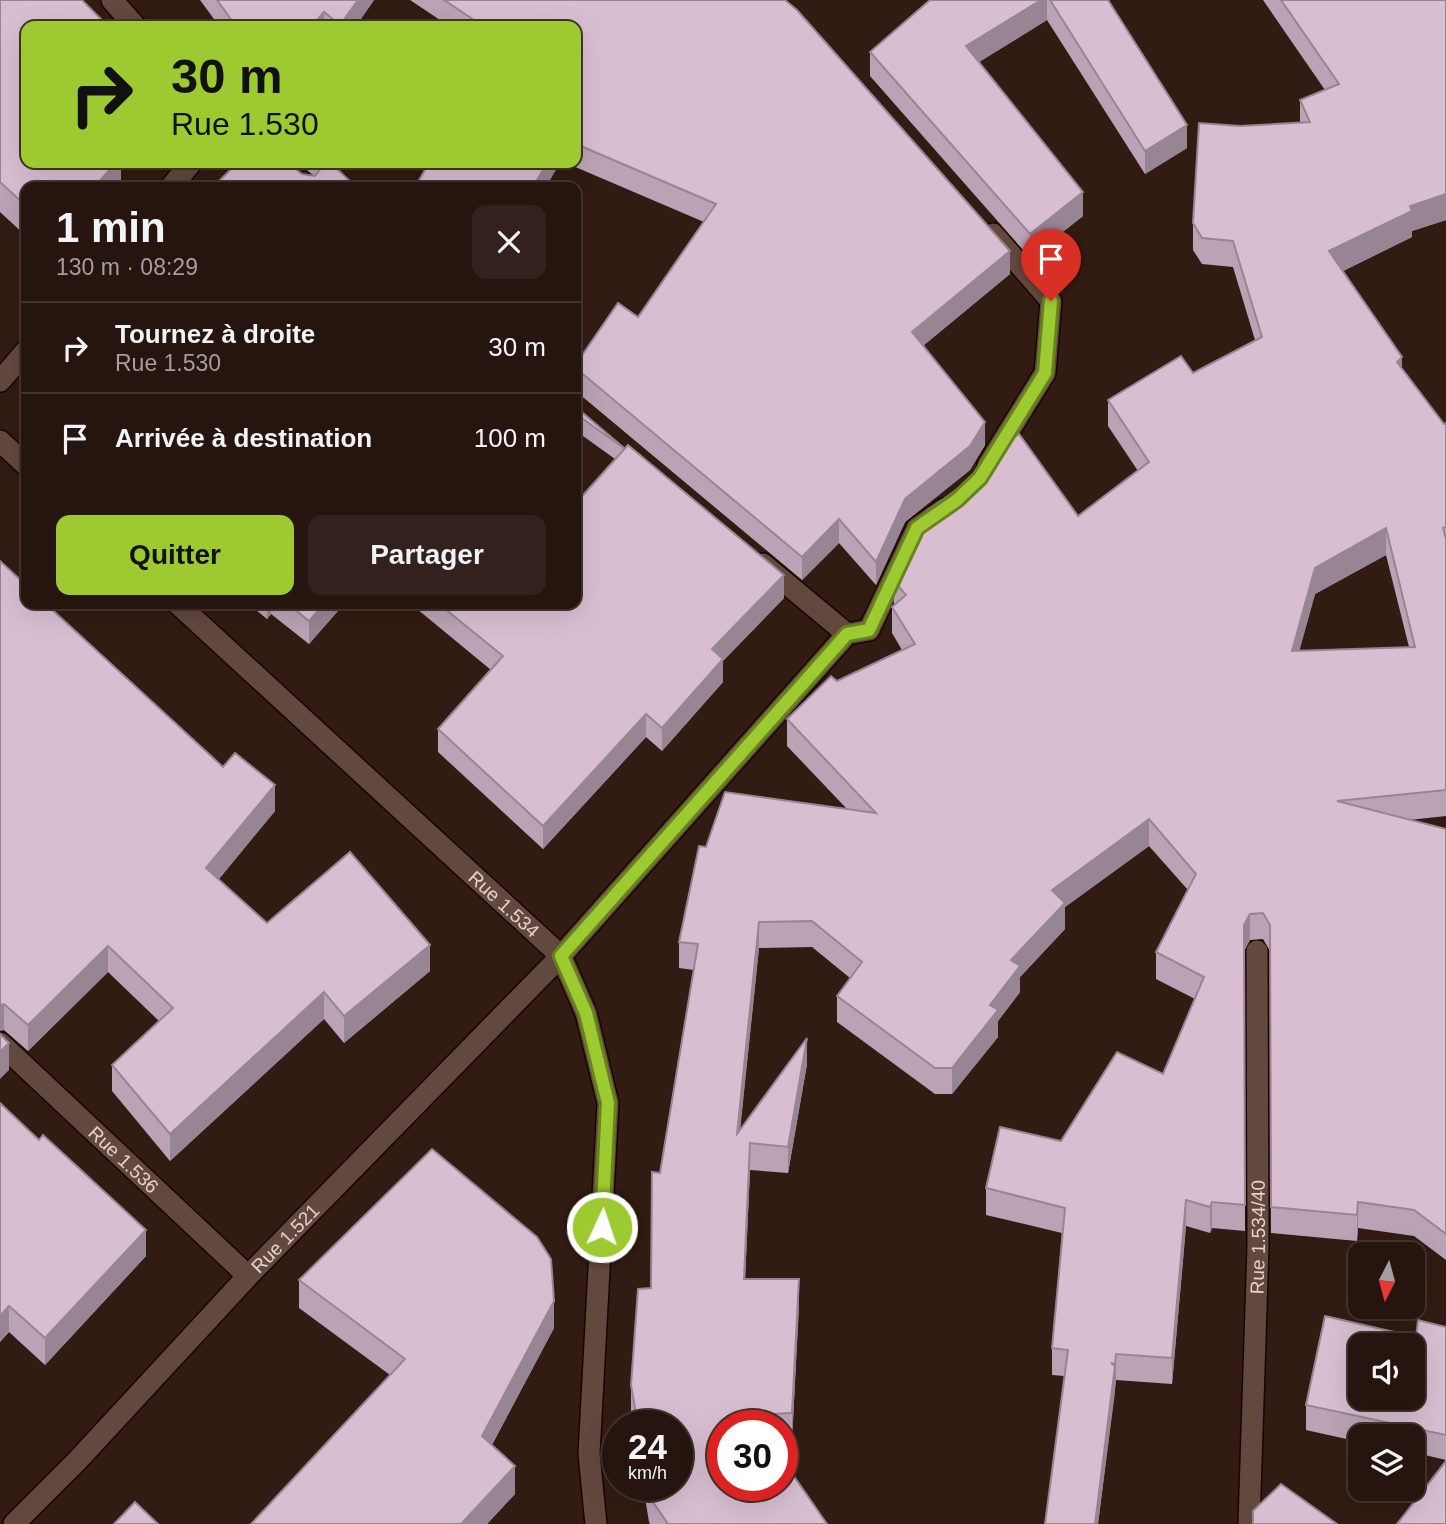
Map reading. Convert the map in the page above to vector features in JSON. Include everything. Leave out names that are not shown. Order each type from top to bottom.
[{"type":"street","points":[[111,0],[130,21]]},
{"type":"street","points":[[174,182],[187,168]]},
{"type":"street","points":[[972,485],[1045,373],[1051,301],[980,219]]},
{"type":"street","points":[[0,381],[21,357]]},
{"type":"street","points":[[0,441],[21,460]]},
{"type":"street","name":"Rue 1.521","points":[[14,1524],[77,1461],[248,1276],[561,956],[847,634],[869,630],[917,528],[957,500]]},
{"type":"street","points":[[743,548],[847,634]]},
{"type":"street","name":"Rue 1.534","points":[[183,609],[561,956],[586,1013],[608,1103],[589,1454],[595,1523]]},
{"type":"street","name":"Rue 1.534/40","points":[[1249,1524],[1258,1246],[1257,951]]},
{"type":"street","name":"Rue 1.536","points":[[0,1043],[248,1276]]},
{"type":"building","points":[[0,0],[82,0],[103,21],[21,21],[21,168],[111,168],[99,182],[21,182],[21,201],[0,182]]},
{"type":"building","points":[[217,0],[358,0],[343,21],[335,21],[324,12],[316,21],[232,21]]},
{"type":"building","points":[[444,0],[785,0],[797,10],[1010,251],[912,332],[985,422],[970,446],[905,499],[876,562],[839,519],[802,557],[581,374],[581,357],[618,303],[638,317],[716,204],[581,146],[581,21],[474,20]]},
{"type":"building","points":[[930,0],[1041,0],[966,46],[1083,192],[1030,234],[870,52]]},
{"type":"building","points":[[1050,0],[1108,0],[1187,125],[1145,151]]},
{"type":"building","points":[[1281,0],[1446,0],[1446,194],[1410,206],[1412,211],[1329,251],[1402,357],[1397,362],[1444,424],[1446,423],[1446,527],[1443,528],[1446,539],[1446,790],[1337,801],[1446,829],[1446,1234],[1414,1210],[1358,1202],[1357,1215],[1271,1207],[1270,925],[1263,913],[1250,914],[1244,925],[1245,1205],[1212,1202],[1210,1207],[1186,1200],[1172,1358],[1116,1354],[1115,1364],[1111,1363],[1115,1366],[1095,1524],[1045,1524],[1068,1350],[1052,1348],[1065,1208],[986,1188],[1000,1127],[1061,1141],[1117,1052],[1163,1074],[1204,977],[1156,952],[1196,874],[1149,819],[1052,890],[1065,903],[1011,960],[1020,966],[990,1005],[998,1010],[952,1068],[935,1068],[837,996],[862,962],[812,921],[759,922],[737,1134],[807,1038],[788,1147],[750,1143],[744,1279],[799,1279],[792,1410],[707,1410],[707,1501],[798,1501],[798,1482],[827,1524],[668,1524],[652,1501],[693,1501],[693,1410],[635,1410],[631,1385],[638,1289],[651,1288],[652,1172],[660,1173],[698,944],[679,942],[699,846],[706,847],[725,792],[876,813],[787,719],[831,676],[837,681],[915,644],[892,607],[906,595],[894,581],[927,511],[966,483],[989,461],[1002,441],[1005,444],[1019,434],[1078,516],[1149,462],[1108,400],[1181,356],[1193,373],[1262,337],[1233,241],[1202,238],[1193,223],[1199,123],[1240,126],[1310,122],[1300,100],[1339,84]],"holes":[[[1386,528],[1415,647],[1292,651],[1315,568]]]},
{"type":"building","points":[[232,168],[294,168],[302,174],[315,176],[321,168],[336,168],[351,182],[218,182]]},
{"type":"building","points":[[426,168],[544,168],[536,182],[418,182]]},
{"type":"building","points":[[581,411],[625,449],[581,418]]},
{"type":"building","points":[[628,445],[784,575],[712,649],[723,659],[662,728],[646,714],[543,826],[438,729],[503,656],[445,609],[581,609],[581,497]]},
{"type":"building","points":[[0,561],[21,580],[21,609],[51,609],[223,767],[235,753],[275,785],[206,868],[267,923],[350,852],[430,945],[344,1016],[324,992],[170,1134],[112,1065],[173,1008],[108,946],[28,1025],[4,1004],[0,1005]]},
{"type":"building","points":[[294,609],[320,609],[309,621]]},
{"type":"building","points":[[0,1034],[9,1043],[0,1052]]},
{"type":"building","points":[[0,1103],[39,1140],[43,1135],[146,1230],[45,1338],[9,1306],[0,1316]]},
{"type":"building","points":[[432,1149],[537,1237],[551,1259],[554,1301],[482,1436],[515,1466],[461,1524],[251,1524],[405,1359],[299,1280]]},
{"type":"building","points":[[1325,1316],[1399,1333],[1348,1333],[1348,1410],[1425,1410],[1425,1333],[1416,1333],[1418,1320],[1446,1327],[1446,1435],[1425,1430],[1425,1424],[1395,1424],[1306,1405]]},
{"type":"building","points":[[1446,1461],[1446,1524],[1397,1524],[1415,1501],[1425,1501],[1425,1488]]},
{"type":"building","points":[[1281,1484],[1337,1524],[1253,1524],[1253,1511]]},
{"type":"building","points":[[135,1502],[158,1524],[114,1524]]},
{"type":"route","points":[[602,1227],[608,1103],[586,1013],[561,956],[847,634],[869,630],[917,528],[957,500],[980,478],[1045,373],[1051,301]]}]
